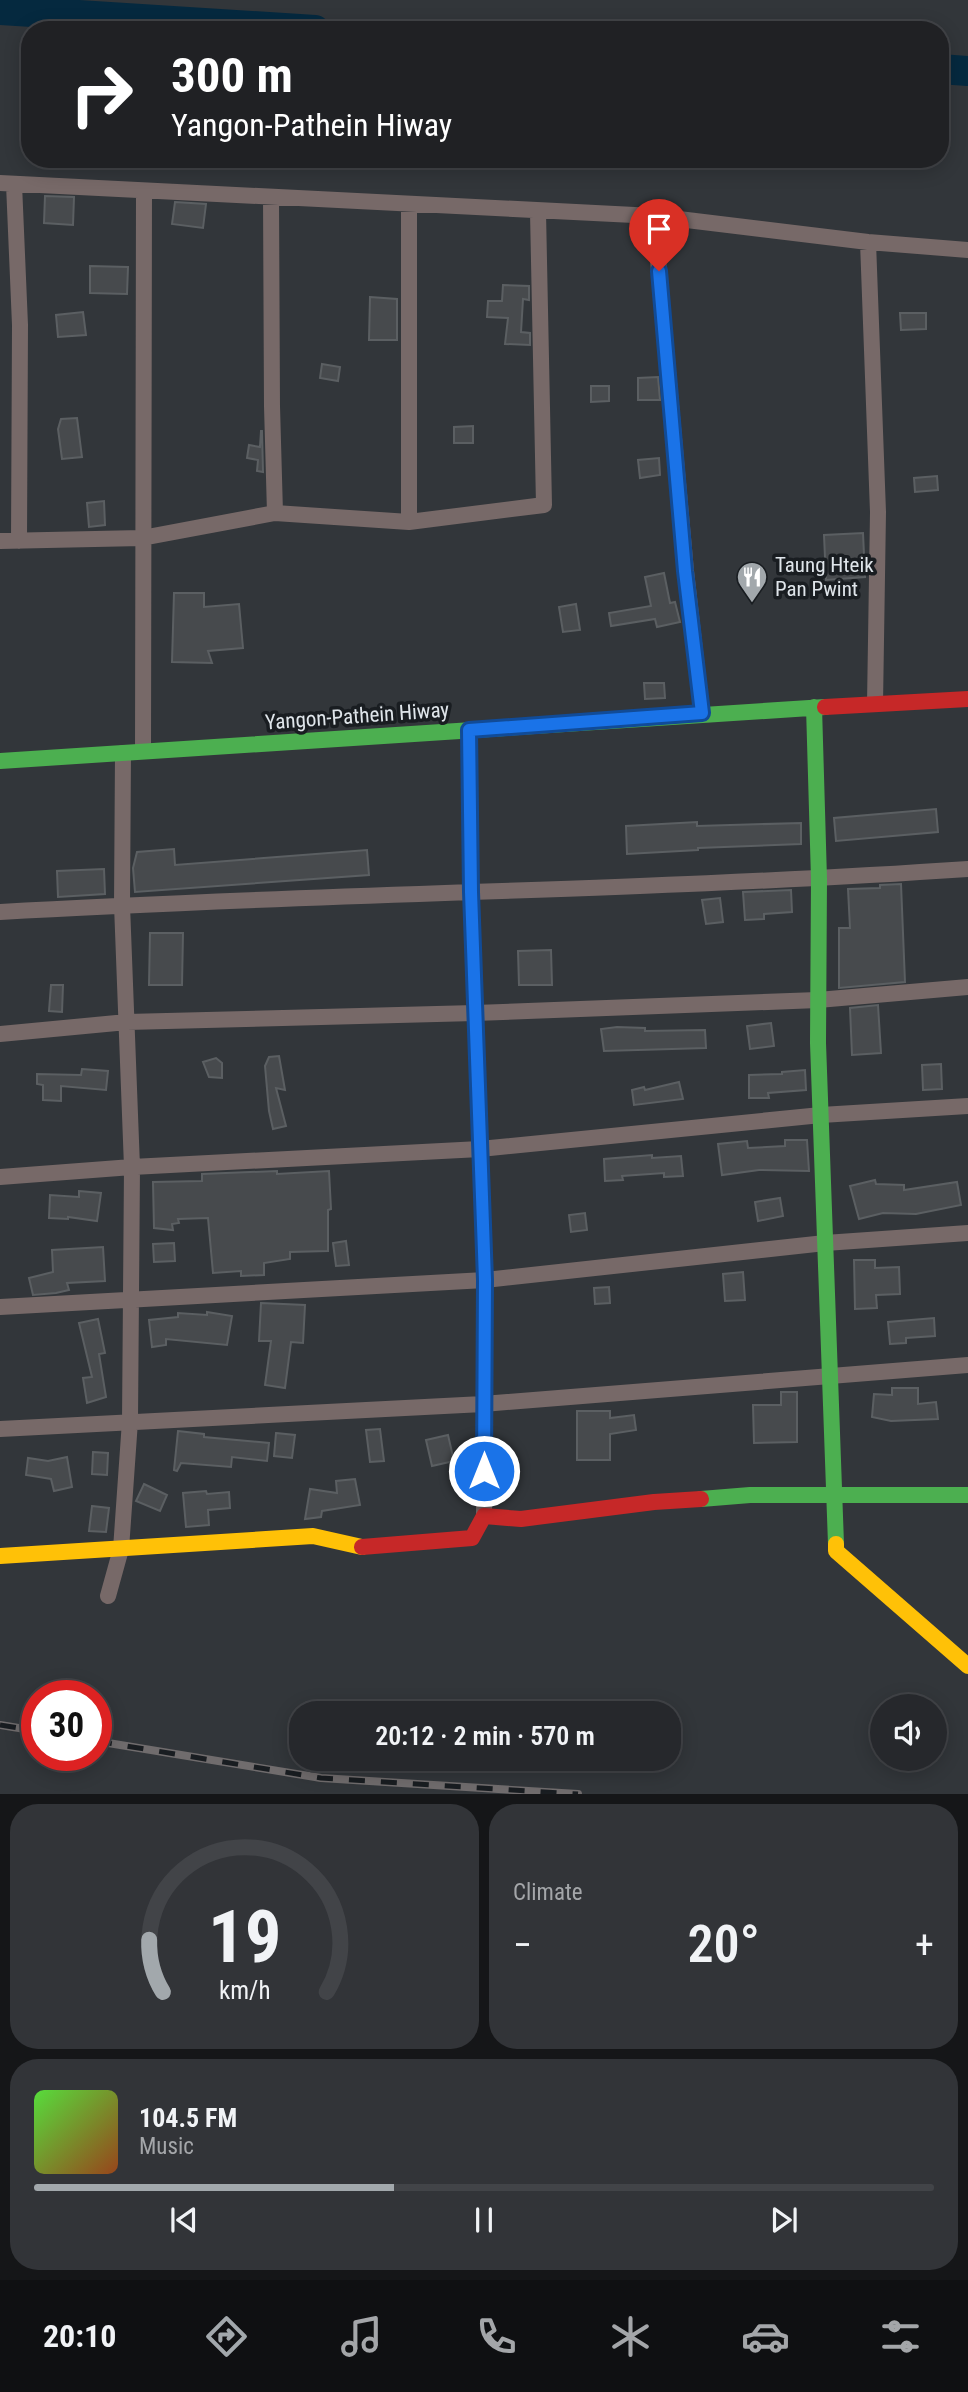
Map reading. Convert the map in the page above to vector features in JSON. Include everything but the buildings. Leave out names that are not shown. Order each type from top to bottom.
[{"type":"main road","name":"Yangon-Pathein Hiway","points":[[0,761],[702,713],[968,699]]},
{"type":"main road","points":[[814,707],[818,1000],[836,1551],[968,1667]]},
{"type":"main road","points":[[0,1556],[57,1550],[121,1549],[313,1536],[364,1547],[472,1538],[484,1516],[521,1519],[654,1502],[750,1495],[968,1494]]},
{"type":"street","points":[[19,541],[20,325],[7,184],[654,216],[867,242],[968,250]]},
{"type":"street","points":[[143,751],[144,191]]},
{"type":"street","points":[[271,197],[275,513]]},
{"type":"street","points":[[408,522],[409,205]]},
{"type":"street","points":[[0,541],[142,538],[275,513],[408,522],[544,505],[538,212]]},
{"type":"street","points":[[654,216],[685,571],[702,713]]},
{"type":"street","points":[[867,242],[878,512],[875,704]]},
{"type":"street","points":[[469,730],[471,892],[485,1280],[484,1516]]},
{"type":"street","points":[[108,1596],[121,1549],[130,1421],[132,1167],[122,905],[123,753]]},
{"type":"street","points":[[0,912],[818,879],[968,869]]},
{"type":"street","points":[[0,1034],[127,1022],[818,1000],[968,987]]},
{"type":"street","points":[[0,1177],[132,1167],[480,1149],[821,1115],[968,1106]]},
{"type":"street","points":[[0,1307],[485,1280],[825,1243],[968,1233]]},
{"type":"street","points":[[0,1429],[483,1404],[968,1365]]},
{"type":"waterway","points":[[0,10],[173,21]]},
{"type":"waterway","points":[[949,70],[968,71]]},
{"type":"railway","points":[[0,1725],[21,1728]]},
{"type":"railway","points":[[112,1744],[321,1778],[578,1794]]},
{"type":"traffic: fast","points":[[814,707],[819,879],[818,1043],[836,1544]]},
{"type":"traffic: fast","points":[[0,761],[825,707]]},
{"type":"traffic: fast","points":[[701,1499],[750,1495],[968,1495]]},
{"type":"traffic: slow","points":[[0,1556],[313,1536],[362,1547]]},
{"type":"traffic: slow","points":[[836,1544],[836,1551],[968,1666]]},
{"type":"traffic: jam","points":[[825,707],[968,699]]},
{"type":"traffic: jam","points":[[362,1547],[472,1538],[484,1516],[521,1519],[654,1502],[701,1499]]},
{"type":"place","name":"Taung Hteik Pan Pwint","points":[[752,604]]},
{"type":"route","points":[[484,1471],[485,1280],[471,892],[469,730],[702,713],[685,571],[659,271]]}]
